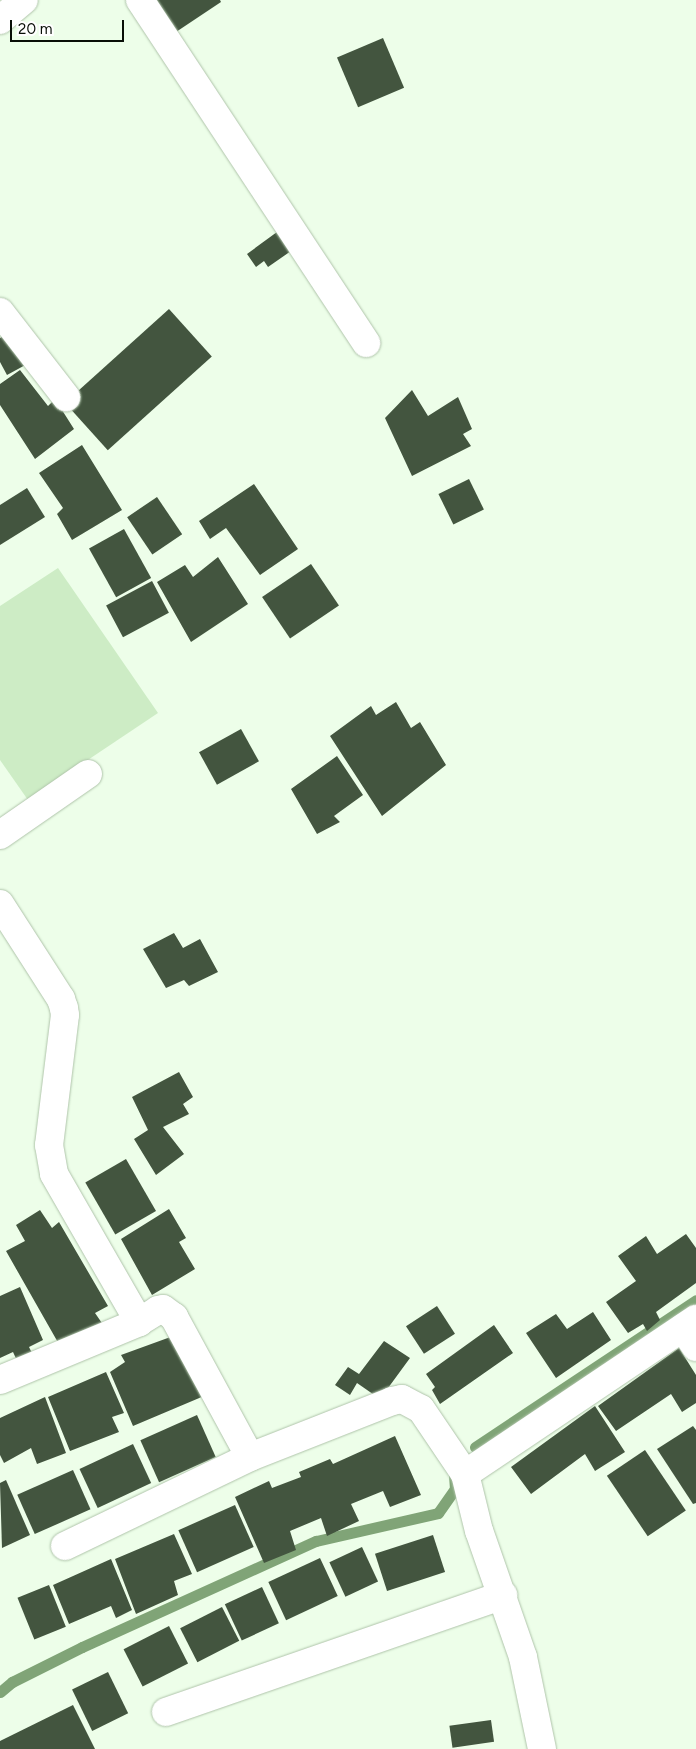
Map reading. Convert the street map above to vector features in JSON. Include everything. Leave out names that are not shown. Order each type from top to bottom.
[{"type":"street","points":[[0,20],[24,0]]},
{"type":"street","points":[[140,0],[366,343]]},
{"type":"street","points":[[0,312],[66,397]]},
{"type":"street","points":[[0,835],[88,774]]},
{"type":"street","points":[[0,904],[61,999],[64,1008],[65,1015],[49,1145],[54,1174],[139,1322]]},
{"type":"street","points":[[0,1380],[139,1322],[158,1310],[168,1311],[174,1317],[250,1457]]},
{"type":"street","points":[[465,1474],[692,1332]]},
{"type":"street","points":[[66,1546],[250,1457],[392,1401],[402,1399],[420,1409],[465,1474],[479,1531],[503,1595],[523,1658],[542,1749]]},
{"type":"street","points":[[166,1712],[503,1595]]},
{"type":"green space","points":[[58,568],[158,713],[28,800],[0,760],[0,606]]},
{"type":"building","points":[[155,0],[220,0],[221,2],[176,32]]},
{"type":"building","points":[[383,38],[404,88],[358,107],[337,58]]},
{"type":"building","points":[[277,232],[291,251],[268,267],[264,261],[256,267],[247,254]]},
{"type":"building","points":[[169,309],[212,357],[108,450],[65,403]]},
{"type":"building","points":[[11,332],[29,363],[7,375],[0,362],[0,338]]},
{"type":"building","points":[[20,370],[48,406],[55,399],[74,429],[35,459],[0,405],[0,384]]},
{"type":"building","points":[[412,390],[428,416],[458,397],[472,429],[463,434],[471,446],[412,476],[385,418]]},
{"type":"building","points":[[82,445],[122,510],[72,540],[57,514],[63,508],[39,473]]},
{"type":"building","points":[[469,479],[484,510],[453,524],[438,494]]},
{"type":"building","points":[[254,484],[298,549],[260,575],[226,528],[210,539],[199,521]]},
{"type":"building","points":[[27,488],[45,517],[0,545],[0,505]]},
{"type":"building","points":[[157,497],[182,534],[152,554],[127,517]]},
{"type":"building","points":[[124,529],[151,578],[116,597],[89,548]]},
{"type":"building","points":[[218,557],[248,604],[191,642],[157,582],[185,565],[193,577]]},
{"type":"building","points":[[311,564],[339,605],[290,638],[262,597]]},
{"type":"building","points":[[152,581],[169,613],[123,637],[106,605]]},
{"type":"building","points":[[396,702],[411,728],[420,722],[446,765],[382,816],[330,736],[371,706],[376,715]]},
{"type":"building","points":[[241,729],[259,761],[217,785],[199,752]]},
{"type":"building","points":[[337,756],[363,795],[334,816],[340,822],[317,834],[291,789]]},
{"type":"building","points":[[174,933],[183,948],[200,939],[218,972],[189,986],[184,980],[166,988],[143,949]]},
{"type":"building","points":[[179,1072],[193,1097],[183,1104],[189,1114],[163,1127],[184,1154],[156,1175],[134,1139],[148,1130],[132,1097]]},
{"type":"building","points":[[126,1159],[156,1211],[115,1234],[85,1182]]},
{"type":"building","points":[[169,1209],[186,1238],[179,1242],[195,1269],[152,1295],[121,1239]]},
{"type":"building","points":[[40,1210],[52,1228],[59,1222],[108,1306],[95,1313],[104,1326],[60,1346],[6,1251],[25,1241],[16,1225]]},
{"type":"building","points":[[686,1234],[696,1248],[696,1283],[656,1312],[660,1320],[647,1331],[643,1324],[628,1333],[606,1302],[636,1281],[618,1256],[646,1236],[657,1254]]},
{"type":"building","points":[[20,1287],[43,1340],[29,1347],[34,1357],[19,1365],[13,1352],[0,1358],[0,1296]]},
{"type":"building","points":[[437,1306],[455,1334],[424,1354],[406,1326]]},
{"type":"building","points":[[593,1312],[611,1340],[556,1378],[526,1333],[556,1314],[567,1329]]},
{"type":"building","points":[[494,1325],[513,1353],[440,1404],[432,1390],[435,1387],[426,1374]]},
{"type":"building","points":[[176,1335],[204,1396],[133,1426],[110,1372],[125,1362],[121,1355]]},
{"type":"building","points":[[384,1341],[410,1358],[380,1399],[357,1383],[350,1395],[335,1385],[348,1367],[359,1374]]},
{"type":"building","points":[[679,1348],[696,1375],[696,1403],[682,1412],[671,1394],[616,1431],[598,1406]]},
{"type":"building","points":[[106,1372],[124,1413],[112,1417],[119,1432],[70,1451],[48,1397]]},
{"type":"building","points":[[45,1397],[66,1453],[37,1464],[31,1448],[4,1463],[0,1455],[0,1418]]},
{"type":"building","points":[[595,1406],[625,1452],[595,1471],[585,1454],[531,1494],[511,1467]]},
{"type":"building","points":[[197,1415],[216,1457],[159,1482],[140,1440]]},
{"type":"building","points":[[693,1426],[696,1430],[696,1503],[693,1504],[657,1449]]},
{"type":"building","points":[[395,1436],[421,1495],[390,1507],[383,1491],[351,1504],[359,1521],[327,1536],[321,1518],[290,1531],[296,1550],[264,1563],[235,1497],[269,1481],[272,1488],[301,1477],[299,1472],[330,1459],[333,1464]]},
{"type":"building","points":[[133,1444],[151,1483],[98,1508],[80,1469]]},
{"type":"building","points":[[645,1450],[686,1511],[648,1536],[607,1476]]},
{"type":"building","points":[[73,1470],[90,1509],[35,1534],[17,1495]]},
{"type":"building","points":[[6,1480],[30,1535],[2,1548],[0,1483]]},
{"type":"building","points":[[235,1505],[254,1547],[197,1572],[178,1530]]},
{"type":"building","points":[[174,1534],[192,1574],[174,1581],[178,1595],[136,1614],[115,1559]]},
{"type":"building","points":[[433,1535],[445,1572],[387,1591],[375,1554]]},
{"type":"building","points":[[362,1547],[378,1581],[345,1597],[329,1562]]},
{"type":"building","points":[[320,1558],[338,1596],[286,1620],[268,1582]]},
{"type":"building","points":[[111,1559],[132,1610],[116,1618],[111,1606],[69,1624],[53,1585]]},
{"type":"building","points":[[49,1585],[66,1627],[34,1639],[17,1598]]},
{"type":"building","points":[[262,1587],[279,1623],[242,1641],[225,1604]]},
{"type":"building","points":[[222,1607],[239,1641],[197,1662],[180,1628]]},
{"type":"building","points":[[169,1626],[188,1663],[143,1687],[124,1649]]},
{"type":"building","points":[[108,1672],[128,1713],[92,1731],[72,1690]]},
{"type":"building","points":[[73,1705],[95,1749],[0,1749],[0,1741]]},
{"type":"building","points":[[491,1720],[494,1742],[452,1748],[449,1726]]},
{"type":"waterway","points":[[475,1447],[696,1300]]},
{"type":"waterway","points":[[0,1692],[12,1682],[82,1647],[316,1541],[438,1513],[455,1489],[454,1475]]}]
